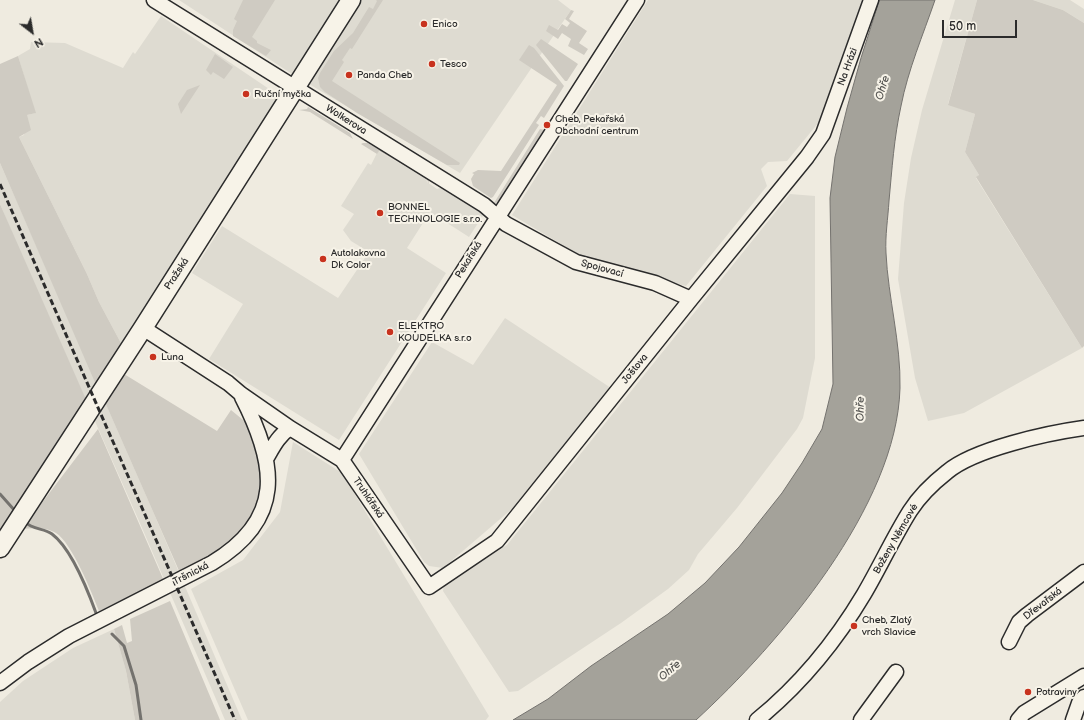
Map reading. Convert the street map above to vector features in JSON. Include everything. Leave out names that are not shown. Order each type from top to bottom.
[{"type":"main road","name":"Pražská","points":[[0,548],[143,328],[351,0]]},
{"type":"street","name":"Wolkerova","points":[[154,0],[484,205],[497,216]]},
{"type":"street","name":"Pekařská","points":[[342,460],[497,216],[595,68],[637,0]]},
{"type":"street","name":"Na Hrázi","points":[[823,134],[872,0]]},
{"type":"street","name":"Joštova","points":[[429,587],[497,541],[691,298],[807,157],[823,134]]},
{"type":"street","name":"Spojovací","points":[[497,216],[506,224],[576,262],[655,283],[691,298]]},
{"type":"street","name":"Truhlářská","points":[[143,328],[228,383],[241,394],[290,428],[342,460],[429,587]]},
{"type":"street","name":"Tršnická","points":[[0,683],[28,662],[69,636],[212,563],[240,544],[255,526],[265,503],[267,484],[266,460],[258,431],[241,394]]},
{"type":"street","points":[[266,460],[279,438],[290,428]]},
{"type":"street","name":"Boženy Němcové","points":[[757,720],[788,693],[831,642],[864,595],[910,511],[923,494],[947,471],[961,463],[998,448],[1063,431],[1084,428]]},
{"type":"street","name":"Dřevařská","points":[[1009,642],[1019,622],[1026,615],[1084,572]]},
{"type":"street","points":[[860,720],[896,672]]},
{"type":"street","points":[[1018,720],[1024,713],[1084,676]]},
{"type":"street","points":[[1073,720],[1079,703],[1084,697]]},
{"type":"shaded area","points":[[179,0],[558,0],[571,10],[460,173],[292,74]]},
{"type":"shaded area","points":[[243,0],[275,0],[252,37],[257,41],[257,43],[271,50],[266,56],[233,36],[233,30],[237,21],[234,19]]},
{"type":"shaded area","points":[[376,0],[383,0],[352,49],[350,48],[342,60],[344,62],[332,81],[460,163],[459,165],[447,165],[357,113],[325,92],[320,87],[318,78],[334,51],[353,33],[369,7],[373,9],[377,1]]},
{"type":"shaded area","points":[[648,0],[867,0],[840,73],[819,122],[787,161],[768,162],[761,169],[767,186],[686,286],[595,264],[512,215]]},
{"type":"shaded area","points":[[955,0],[977,0],[948,104],[975,114],[965,152],[979,175],[976,178],[1082,348],[964,413],[928,421],[915,378],[898,279],[904,203],[911,158],[922,110]]},
{"type":"shaded area","points":[[977,0],[1033,0],[1063,10],[1084,23],[1084,346],[1082,348],[976,177],[979,175],[965,152],[975,114],[948,105]]},
{"type":"shaded area","points":[[1033,0],[1070,0],[1084,9],[1084,23],[1063,10]]},
{"type":"shaded area","points":[[571,10],[574,11],[569,19],[587,31],[579,43],[588,49],[584,55],[568,46],[571,39],[562,33],[558,39],[546,31],[549,25],[558,30],[562,24],[567,27],[570,23],[565,19]]},
{"type":"shaded area","points":[[161,16],[281,97],[122,345],[99,302],[87,274],[19,137],[24,135],[27,115],[35,113],[18,56],[30,49],[31,42],[65,43],[123,68],[133,52],[135,54]]},
{"type":"shaded area","points":[[541,39],[578,64],[567,81],[565,81],[536,45]]},
{"type":"shaded area","points":[[529,45],[534,48],[564,86],[544,118],[541,116],[536,123],[539,125],[491,198],[473,186],[471,179],[474,174],[472,173],[478,170],[501,171],[557,85],[519,60]]},
{"type":"shaded area","points":[[215,54],[233,67],[224,79],[213,72],[211,75],[206,70]]},
{"type":"shaded area","points":[[18,56],[36,113],[27,115],[31,130],[19,137],[87,274],[99,302],[122,345],[97,387],[0,163],[0,64]]},
{"type":"shaded area","points":[[200,85],[181,114],[178,104],[187,90]]},
{"type":"shaded area","points":[[308,107],[350,133],[353,139],[310,112],[299,110],[307,109]]},
{"type":"shaded area","points":[[540,129],[545,130],[540,144],[534,148],[510,184],[510,189],[501,202],[494,203]]},
{"type":"shaded area","points":[[368,143],[428,177],[429,184],[426,178],[379,151],[377,154],[361,144]]},
{"type":"shaded area","points":[[378,151],[426,178],[427,182],[437,189],[443,187],[484,214],[469,237],[430,212],[407,248],[446,273],[339,440],[209,359],[243,304],[192,273],[222,226],[338,298],[369,252],[351,241],[343,230],[354,214],[341,206],[368,163],[371,165]]},
{"type":"shaded area","points":[[0,163],[152,509],[242,720],[225,720],[15,240],[0,204]]},
{"type":"shaded area","points":[[790,194],[815,196],[815,358],[803,418],[797,429],[737,508],[698,554],[689,570],[668,589],[621,623],[518,691],[509,692],[443,591],[444,585],[507,545]]},
{"type":"shaded area","points":[[0,204],[88,404],[0,535]]},
{"type":"shaded area","points":[[505,318],[611,388],[520,502],[443,568],[429,566],[424,562],[359,454],[432,342],[473,365]]},
{"type":"shaded area","points":[[124,374],[217,431],[231,410],[254,429],[261,462],[258,509],[251,522],[217,554],[180,573],[104,400]]},
{"type":"shaded area","points":[[98,429],[164,581],[99,611],[75,557],[62,538],[52,531],[44,529],[22,529]]},
{"type":"shaded area","points":[[293,442],[342,473],[489,716],[486,720],[248,720],[191,589],[243,560],[280,512]]},
{"type":"shaded area","points":[[170,601],[220,720],[135,720],[126,671],[114,629],[122,625],[127,643],[132,641],[130,619]]},
{"type":"shaded area","points":[[114,629],[126,671],[135,720],[0,720],[0,702],[23,681],[73,648]]},
{"type":"water","name":"Ohře","points":[[880,0],[935,0],[904,93],[892,165],[886,247],[887,270],[897,337],[900,371],[900,388],[894,433],[879,479],[856,525],[828,570],[796,613],[762,653],[696,720],[513,720],[548,699],[591,666],[668,614],[705,583],[739,547],[782,493],[822,429],[833,384],[830,198],[835,157],[861,58]]},
{"type":"waterway","points":[[0,494],[16,512]]},
{"type":"waterway","points":[[25,522],[28,525],[52,534],[59,541],[73,560],[89,593],[96,613]]},
{"type":"waterway","points":[[112,634],[124,646],[136,685],[141,720]]},
{"type":"railway","points":[[0,184],[235,720]]},
{"type":"place","name":"Enico","points":[[424,24]]},
{"type":"place","name":"Tesco","points":[[432,64]]},
{"type":"place","name":"Panda Cheb","points":[[349,75]]},
{"type":"place","name":"Ruční myčka","points":[[246,94]]},
{"type":"place","name":"Cheb, Pekařská Obchodní centrum","points":[[547,125]]},
{"type":"place","name":"BONNEL TECHNOLOGIE s.r.o.","points":[[380,213]]},
{"type":"place","name":"Autolakovna Dk Color","points":[[323,259]]},
{"type":"place","name":"ELEKTRO KOUDELKA s.r.o","points":[[390,332]]},
{"type":"place","name":"Luna","points":[[153,357]]},
{"type":"place","name":"Cheb, Zlatý vrch Slavice","points":[[854,626]]},
{"type":"place","name":"Potraviny","points":[[1028,692]]}]
